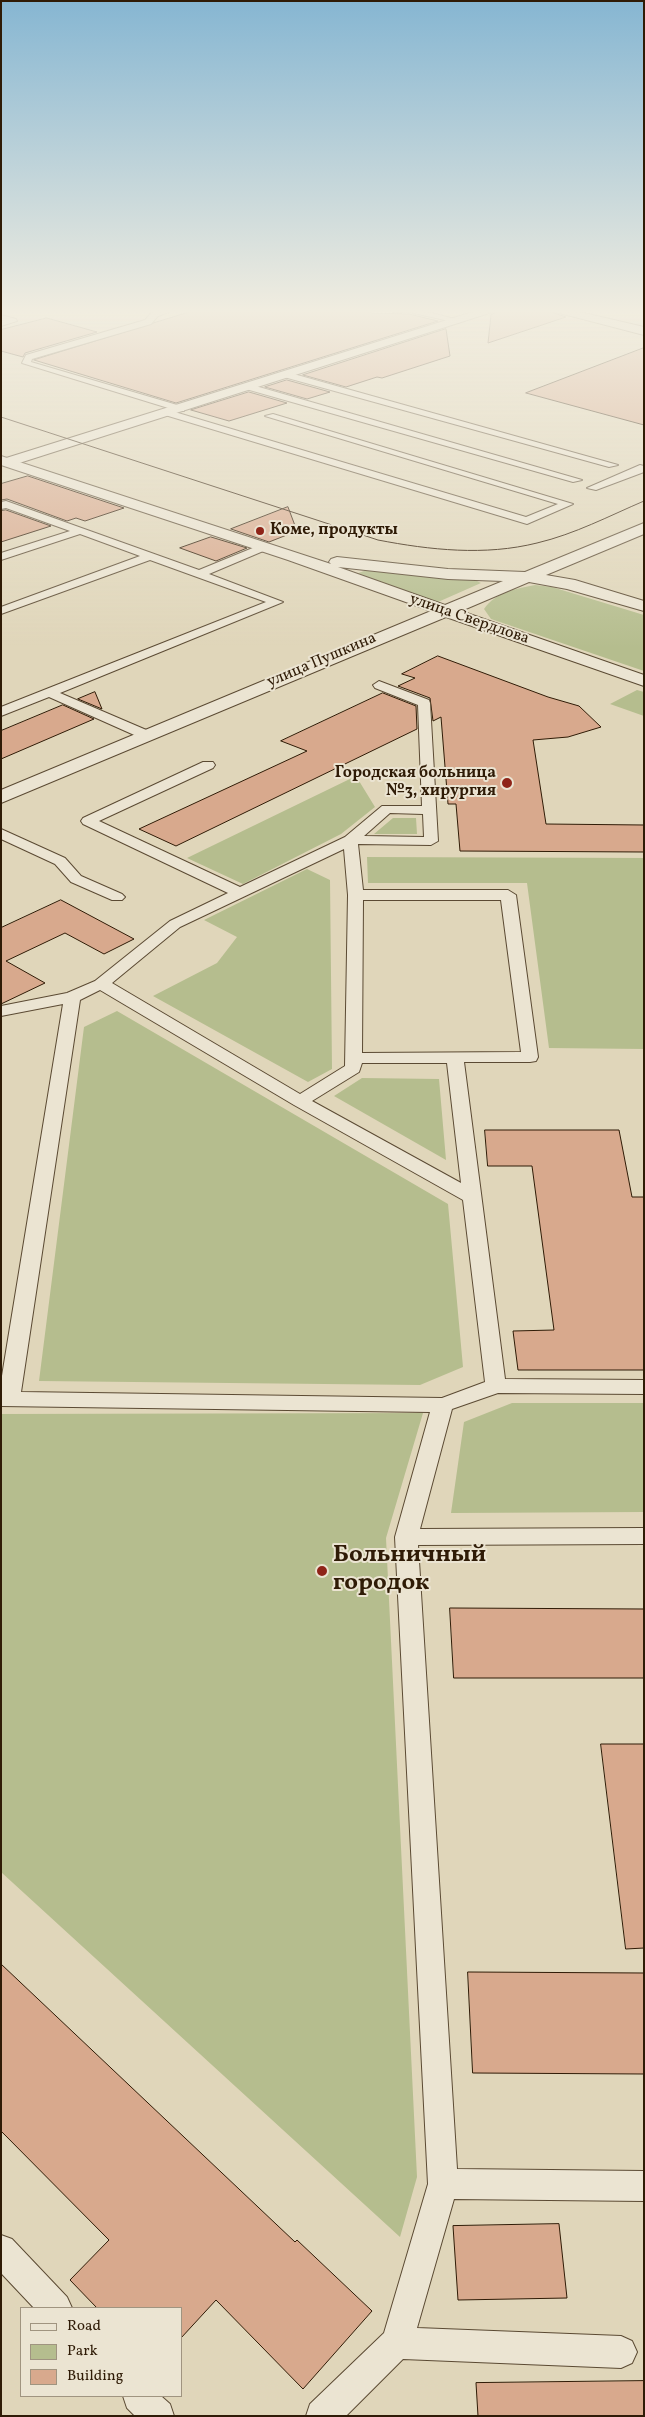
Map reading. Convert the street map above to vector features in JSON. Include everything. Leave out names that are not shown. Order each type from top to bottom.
[{"type":"street","points":[[4,462],[139,422]]},
{"type":"street","name":"улица Свердлова","points":[[4,462],[294,557],[644,681]]},
{"type":"street","name":"улица Пушкина","points":[[1,797],[644,528]]},
{"type":"street","name":"улица Свердлова","points":[[294,557],[448,574],[530,577],[569,584],[644,606]]},
{"type":"lane","points":[[210,422],[527,521],[568,504],[289,422]]},
{"type":"lane","points":[[371,422],[577,480]]},
{"type":"lane","points":[[456,422],[613,465]]},
{"type":"lane","points":[[394,454],[435,440]]},
{"type":"lane","points":[[592,488],[640,468],[644,470]]},
{"type":"lane","points":[[1,506],[6,504],[277,602],[1,712]]},
{"type":"lane","points":[[1,557],[79,530]]},
{"type":"lane","points":[[199,574],[264,548]]},
{"type":"lane","points":[[1,611],[151,556]]},
{"type":"lane","points":[[350,840],[431,841],[424,703],[379,685]]},
{"type":"lane","points":[[49,693],[146,735]]},
{"type":"lane","points":[[208,765],[88,821],[240,893]]},
{"type":"lane","points":[[1,1011],[72,997],[101,984],[175,924],[350,840],[387,809],[430,810]]},
{"type":"lane","points":[[1,833],[60,861],[76,878],[117,898]]},
{"type":"lane","points":[[300,1101],[353,1068],[356,895],[350,840]]},
{"type":"lane","points":[[353,1058],[530,1057],[508,895],[356,895]]},
{"type":"lane","points":[[101,984],[300,1101],[472,1196]]},
{"type":"lane","points":[[72,997],[5,1399],[443,1404],[496,1386],[644,1387]]},
{"type":"lane","points":[[455,1058],[496,1386]]},
{"type":"lane","points":[[322,2416],[397,2343],[443,2184],[406,1537],[443,1404]]},
{"type":"lane","points":[[406,1537],[644,1536]]},
{"type":"lane","points":[[443,2184],[644,2186]]},
{"type":"lane","points":[[1,2250],[55,2307]]},
{"type":"lane","points":[[397,2343],[621,2352]]},
{"type":"lane","points":[[140,2397],[158,2416]]},
{"type":"green space","points":[[369,569],[473,579],[481,583],[438,602],[356,574]]},
{"type":"green space","points":[[535,585],[552,587],[644,615],[644,671],[491,619],[484,609],[500,595]]},
{"type":"green space","points":[[637,690],[644,692],[644,716],[610,704]]},
{"type":"green space","points":[[356,776],[375,807],[341,834],[243,884],[187,858]]},
{"type":"green space","points":[[393,818],[416,818],[417,834],[374,834]]},
{"type":"green space","points":[[367,857],[644,858],[644,1049],[549,1048],[527,883],[368,883]]},
{"type":"green space","points":[[307,869],[330,880],[332,1069],[308,1082],[153,996],[217,963],[237,937],[204,920]]},
{"type":"green space","points":[[117,1011],[448,1204],[463,1367],[420,1385],[39,1381],[84,1027]]},
{"type":"green space","points":[[362,1078],[439,1079],[446,1160],[334,1096]]},
{"type":"green space","points":[[512,1403],[644,1403],[644,1512],[451,1513],[464,1422]]},
{"type":"green space","points":[[423,1413],[386,1538],[417,2177],[400,2237],[1,1872],[1,1414]]},
{"type":"building","points":[[632,422],[644,422],[644,425]]},
{"type":"building","points":[[28,476],[124,508],[85,521],[76,518],[67,521],[7,499],[1,500],[1,484]]},
{"type":"building","points":[[288,507],[297,531],[269,542],[231,529]]},
{"type":"building","points":[[6,510],[51,526],[1,542],[1,511]]},
{"type":"building","points":[[211,537],[247,548],[216,561],[180,548]]},
{"type":"building","points":[[438,656],[548,697],[579,706],[601,727],[568,737],[533,740],[546,824],[644,825],[644,852],[460,851],[456,804],[448,804],[441,717],[433,721],[430,698],[398,686],[415,678],[402,674]]},
{"type":"building","points":[[95,692],[102,709],[78,699]]},
{"type":"building","points":[[383,693],[416,706],[417,729],[176,846],[139,829],[307,751],[281,741]]},
{"type":"building","points":[[63,705],[94,719],[1,759],[1,731]]},
{"type":"building","points":[[61,900],[134,939],[104,954],[65,933],[6,961],[45,983],[1,1004],[1,928]]},
{"type":"building","points":[[485,1130],[619,1130],[632,1197],[644,1197],[644,1370],[518,1370],[513,1331],[554,1330],[532,1166],[488,1166]]},
{"type":"building","points":[[450,1608],[644,1609],[644,1678],[454,1678]]},
{"type":"building","points":[[601,1744],[644,1744],[644,1948],[626,1949]]},
{"type":"building","points":[[1,1964],[295,2242],[297,2240],[372,2311],[303,2389],[216,2300],[182,2337],[182,2307],[96,2307],[70,2280],[109,2240],[1,2131]]},
{"type":"building","points":[[468,1972],[644,1973],[644,2074],[473,2073]]},
{"type":"building","points":[[559,2224],[567,2298],[458,2300],[453,2226]]},
{"type":"building","points":[[644,2381],[644,2416],[478,2416],[476,2383]]},
{"type":"tram line","points":[[16,422],[378,540],[417,547],[478,550],[517,547],[537,543],[565,535],[644,501]]},
{"type":"place","name":"Коме, продукты","points":[[260,531]]},
{"type":"place","name":"Городская больница №3, хирургия","points":[[507,783]]},
{"type":"place","name":"Больничный городок","points":[[322,1571]]}]
